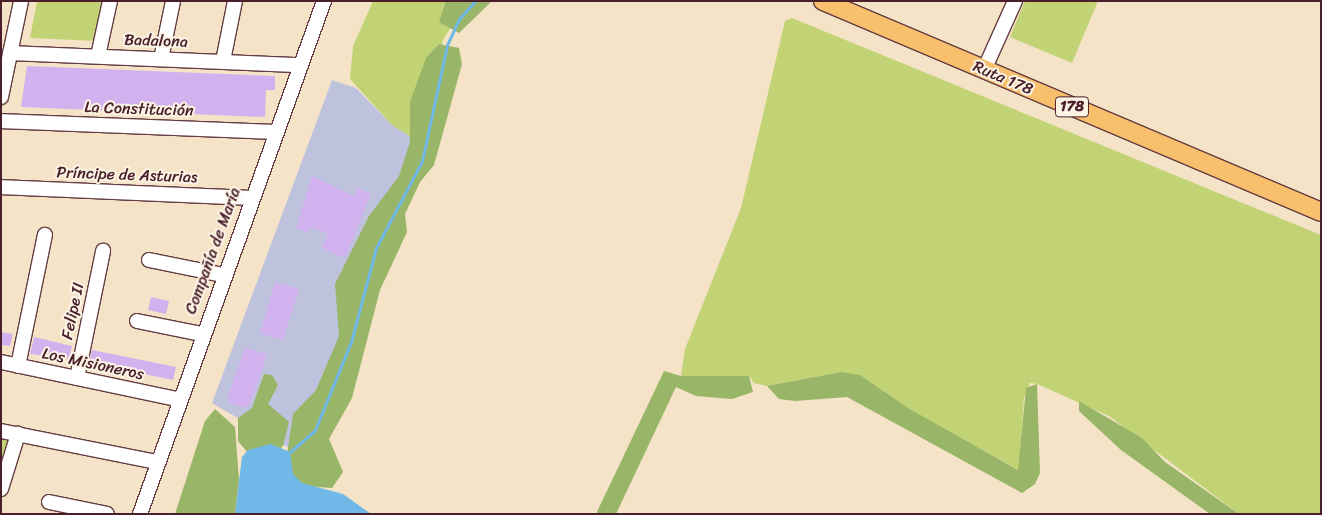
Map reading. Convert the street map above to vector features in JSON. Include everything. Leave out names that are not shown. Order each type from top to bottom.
[{"type":"main road","name":"Ruta 178","points":[[823,1],[1321,212]]},
{"type":"street","points":[[1,97],[21,1]]},
{"type":"street","points":[[98,56],[110,1]]},
{"type":"street","points":[[161,59],[172,1]]},
{"type":"street","points":[[223,61],[236,1]]},
{"type":"street","name":"Compañía de María","points":[[140,514],[177,399],[324,1]]},
{"type":"street","points":[[984,70],[1015,1]]},
{"type":"street","name":"Badalona","points":[[10,53],[300,65]]},
{"type":"street","name":"La Constitución","points":[[1,121],[275,132]]},
{"type":"street","name":"Príncipe de Asturias","points":[[1,187],[251,198]]},
{"type":"street","points":[[18,366],[45,235]]},
{"type":"street","name":"Felipe II","points":[[77,378],[103,251]]},
{"type":"street","points":[[149,260],[223,274]]},
{"type":"street","points":[[137,321],[201,334]]},
{"type":"street","name":"Los Misioneros","points":[[1,362],[177,399]]},
{"type":"street","points":[[1,431],[156,462]]},
{"type":"street","points":[[1,489],[18,434]]},
{"type":"street","points":[[49,502],[107,514]]},
{"type":"shaded area","points":[[332,80],[356,88],[392,125],[421,143],[346,340],[298,441],[287,447],[212,403]]},
{"type":"green space","points":[[37,1],[104,1],[96,41],[30,38]]},
{"type":"green space","points":[[373,1],[467,1],[443,40],[421,143],[392,125],[350,79],[353,46]]},
{"type":"green space","points":[[446,1],[492,1],[459,33],[439,22]]},
{"type":"green space","points":[[1025,1],[1098,1],[1072,63],[1010,37]]},
{"type":"green space","points":[[792,18],[1321,235],[1321,514],[1239,514],[1109,416],[1037,384],[1030,383],[1024,398],[1019,470],[841,372],[767,386],[754,383],[749,376],[681,376],[685,349],[741,208],[785,21]]},
{"type":"green space","points":[[439,44],[459,48],[462,64],[434,165],[420,182],[405,214],[407,232],[380,290],[352,398],[329,439],[343,472],[332,488],[291,485],[287,454],[293,414],[316,390],[339,336],[335,284],[369,216],[399,176],[410,142],[410,102],[426,58]]},
{"type":"green space","points":[[664,371],[681,376],[749,376],[753,392],[732,399],[696,396],[676,387],[616,514],[596,514]]},
{"type":"green space","points":[[841,372],[860,375],[908,408],[1018,470],[1026,388],[1037,384],[1040,473],[1035,484],[1022,493],[847,397],[795,401],[779,399],[767,386]]},
{"type":"green space","points":[[264,374],[272,375],[278,385],[268,404],[289,422],[283,446],[276,454],[248,453],[238,441],[238,418],[252,408]]},
{"type":"green space","points":[[1079,401],[1142,438],[1165,462],[1239,514],[1210,514],[1121,450],[1079,411]]},
{"type":"green space","points":[[215,409],[235,427],[239,480],[235,514],[175,514],[205,421]]},
{"type":"green space","points":[[1,437],[12,439],[1,472]]},
{"type":"water","points":[[271,444],[290,452],[293,474],[302,483],[343,494],[371,514],[235,514],[242,457],[248,450]]},
{"type":"building","points":[[27,66],[275,76],[275,90],[266,90],[265,117],[21,107]]},
{"type":"building","points":[[312,176],[354,196],[357,188],[371,194],[345,258],[322,248],[328,234],[310,227],[308,233],[296,228]]},
{"type":"building","points":[[275,282],[299,289],[283,340],[260,333]]},
{"type":"building","points":[[151,297],[169,301],[166,314],[148,310]]},
{"type":"building","points":[[1,332],[13,334],[10,346],[1,345]]},
{"type":"building","points":[[34,337],[72,346],[69,359],[30,354]]},
{"type":"building","points":[[245,347],[267,355],[250,404],[245,408],[230,403],[228,397]]},
{"type":"building","points":[[92,350],[176,367],[173,380],[89,363]]},
{"type":"waterway","points":[[290,452],[315,430],[351,342],[376,248],[422,161],[447,45],[459,19],[475,1]]}]
